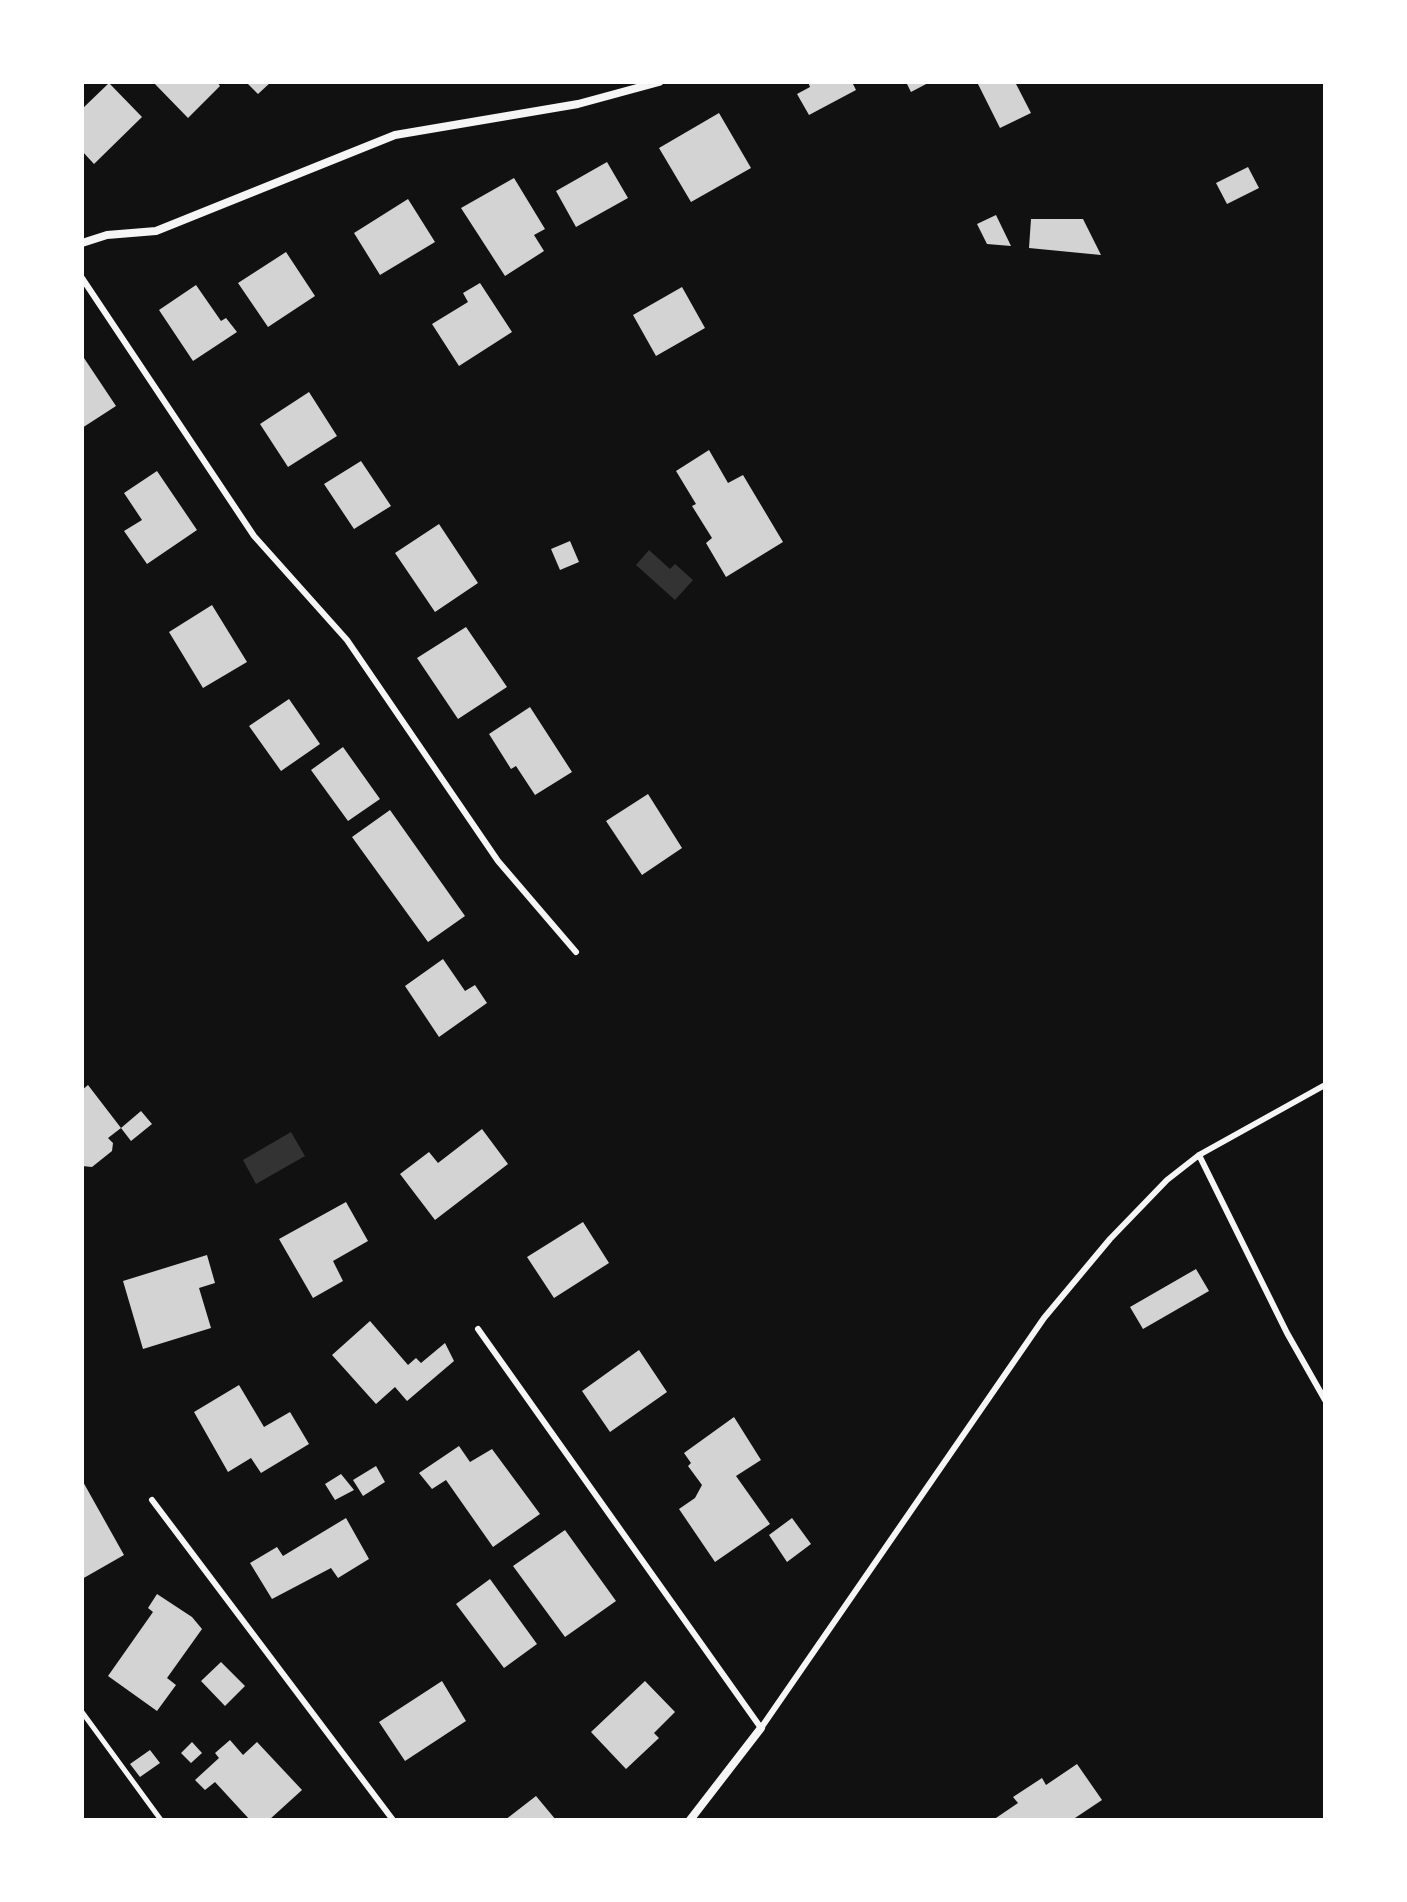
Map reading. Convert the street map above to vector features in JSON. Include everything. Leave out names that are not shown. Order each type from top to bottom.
[{"type":"street","points":[[82,243],[107,235],[156,231],[395,135],[578,104],[659,82]]},
{"type":"street","points":[[690,1820],[761,1728]]},
{"type":"lane","points":[[82,278],[254,536],[347,640],[498,861],[576,952]]},
{"type":"lane","points":[[478,1329],[761,1728],[1044,1318],[1110,1239],[1167,1180],[1199,1155],[1325,1085]]},
{"type":"lane","points":[[1199,1155],[1287,1333],[1325,1400]]},
{"type":"lane","points":[[152,1500],[393,1820]]},
{"type":"path","points":[[82,1712],[161,1820]]},
{"type":"shaded area","points":[[649,550],[670,569],[675,564],[693,580],[675,600],[636,565]]},
{"type":"shaded area","points":[[291,1132],[305,1156],[256,1184],[243,1160]]},
{"type":"building","points":[[153,82],[217,82],[220,86],[188,118]]},
{"type":"building","points":[[246,82],[271,82],[258,94]]},
{"type":"building","points":[[808,82],[852,82],[856,90],[809,115],[797,94],[810,87]]},
{"type":"building","points":[[906,82],[930,82],[911,92]]},
{"type":"building","points":[[977,82],[1015,82],[1031,113],[1000,128]]},
{"type":"building","points":[[109,83],[142,117],[94,164],[82,151],[82,109]]},
{"type":"building","points":[[719,113],[751,168],[691,202],[659,148]]},
{"type":"building","points":[[607,162],[628,198],[576,227],[556,191]]},
{"type":"building","points":[[1248,167],[1259,188],[1227,204],[1216,183]]},
{"type":"building","points":[[514,178],[545,229],[534,235],[544,251],[505,276],[461,208]]},
{"type":"building","points":[[408,199],[435,242],[380,275],[354,233]]},
{"type":"building","points":[[996,215],[1011,246],[987,244],[977,224]]},
{"type":"building","points":[[1031,219],[1083,219],[1101,255],[1029,248]]},
{"type":"building","points":[[286,252],[315,296],[268,327],[238,283]]},
{"type":"building","points":[[480,283],[512,332],[459,366],[432,324],[468,302],[463,293]]},
{"type":"building","points":[[196,285],[221,321],[226,318],[237,332],[193,361],[159,310]]},
{"type":"building","points":[[682,287],[705,328],[656,356],[633,315]]},
{"type":"building","points":[[82,355],[116,406],[82,428]]},
{"type":"building","points":[[309,392],[337,436],[288,467],[260,424]]},
{"type":"building","points":[[709,450],[728,483],[743,475],[783,542],[726,577],[706,543],[712,538],[692,506],[696,504],[676,471]]},
{"type":"building","points":[[361,461],[391,506],[354,529],[324,484]]},
{"type":"building","points":[[157,471],[197,530],[147,564],[124,531],[142,520],[124,493]]},
{"type":"building","points":[[439,524],[478,583],[435,612],[395,553]]},
{"type":"building","points":[[570,541],[579,562],[560,570],[551,549]]},
{"type":"building","points":[[212,605],[247,662],[203,688],[169,632]]},
{"type":"building","points":[[466,627],[507,687],[458,719],[417,658]]},
{"type":"building","points":[[289,699],[320,744],[281,771],[249,726]]},
{"type":"building","points":[[530,707],[572,772],[535,795],[516,766],[511,769],[489,734]]},
{"type":"building","points":[[343,747],[380,799],[348,821],[311,770]]},
{"type":"building","points":[[648,794],[682,848],[642,875],[606,821]]},
{"type":"building","points":[[390,810],[465,916],[428,942],[352,837]]},
{"type":"building","points":[[443,959],[465,991],[475,985],[487,1003],[439,1037],[405,986]]},
{"type":"building","points":[[88,1085],[121,1128],[108,1138],[113,1143],[112,1151],[92,1167],[82,1166],[82,1090]]},
{"type":"building","points":[[141,1111],[152,1124],[131,1141],[121,1128]]},
{"type":"building","points":[[482,1129],[508,1164],[435,1220],[400,1174],[429,1152],[438,1163]]},
{"type":"building","points":[[346,1202],[368,1241],[333,1261],[343,1281],[313,1298],[279,1239]]},
{"type":"building","points":[[583,1222],[609,1263],[554,1298],[527,1257]]},
{"type":"building","points":[[207,1255],[215,1283],[199,1288],[211,1328],[143,1349],[123,1281]]},
{"type":"building","points":[[1196,1269],[1209,1291],[1143,1329],[1130,1307]]},
{"type":"building","points":[[370,1321],[408,1365],[416,1358],[421,1363],[445,1343],[454,1361],[407,1401],[395,1387],[376,1404],[332,1355]]},
{"type":"building","points":[[639,1350],[667,1392],[610,1432],[582,1391]]},
{"type":"building","points":[[239,1385],[264,1427],[290,1412],[309,1444],[261,1473],[251,1458],[228,1472],[194,1412]]},
{"type":"building","points":[[734,1417],[761,1460],[736,1476],[770,1524],[715,1562],[679,1509],[695,1498],[702,1485],[688,1466],[691,1463],[684,1453]]},
{"type":"building","points":[[459,1446],[470,1462],[492,1449],[540,1514],[493,1547],[446,1480],[432,1489],[419,1473]]},
{"type":"building","points":[[376,1466],[385,1482],[363,1496],[353,1480]]},
{"type":"building","points":[[341,1474],[354,1490],[335,1500],[325,1484]]},
{"type":"building","points":[[82,1480],[124,1555],[82,1579]]},
{"type":"building","points":[[346,1518],[369,1559],[338,1578],[331,1568],[272,1599],[250,1563],[277,1547],[283,1556]]},
{"type":"building","points":[[792,1518],[811,1544],[787,1562],[769,1535]]},
{"type":"building","points":[[565,1530],[616,1601],[565,1637],[513,1566]]},
{"type":"building","points":[[490,1579],[537,1644],[504,1668],[456,1604]]},
{"type":"building","points":[[157,1594],[192,1617],[202,1629],[167,1678],[176,1685],[157,1711],[108,1676],[153,1612],[148,1608]]},
{"type":"building","points":[[221,1662],[245,1686],[225,1706],[201,1681]]},
{"type":"building","points":[[442,1681],[466,1721],[405,1761],[379,1722]]},
{"type":"building","points":[[645,1681],[675,1712],[654,1733],[659,1738],[626,1769],[591,1732]]},
{"type":"building","points":[[230,1740],[243,1755],[257,1742],[302,1790],[269,1820],[250,1820],[215,1782],[205,1790],[195,1780],[219,1758],[215,1753]]},
{"type":"building","points":[[192,1742],[202,1753],[191,1763],[181,1753]]},
{"type":"building","points":[[150,1750],[160,1763],[140,1777],[130,1764]]},
{"type":"building","points":[[1077,1764],[1102,1800],[1072,1820],[993,1820],[1018,1803],[1013,1797],[1042,1778],[1046,1785]]},
{"type":"building","points":[[536,1796],[556,1820],[505,1820]]}]
